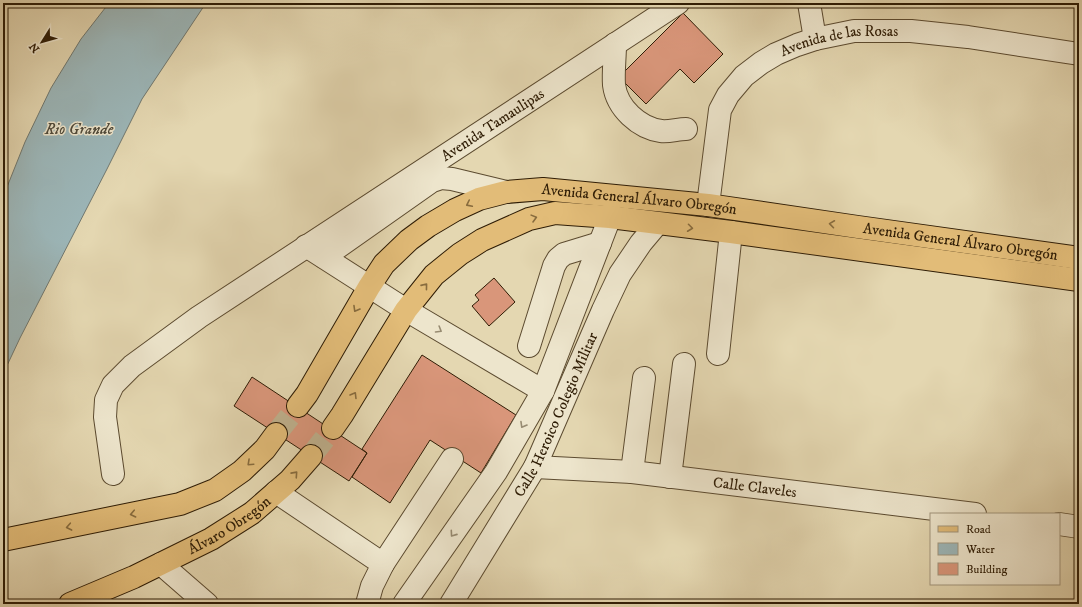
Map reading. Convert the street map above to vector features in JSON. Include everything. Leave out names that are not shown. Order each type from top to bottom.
[{"type":"main road","name":"Avenida General Álvaro Obregón","points":[[298,406],[307,394],[384,264],[409,240],[428,226],[455,210],[479,199],[506,192],[544,189],[708,205],[1079,258]]},
{"type":"main road","name":"Avenida General Álvaro Obregón","points":[[333,428],[406,310],[434,275],[460,254],[482,240],[529,219],[555,213],[610,217],[731,232],[1079,280]]},
{"type":"main road","points":[[855,250],[858,227]]},
{"type":"main road","points":[[3,540],[180,504],[215,490],[242,471],[265,449],[276,434]]},
{"type":"main road","name":"Álvaro Obregón","points":[[70,604],[134,578],[211,539],[252,513],[290,480],[311,456]]},
{"type":"street","name":"Avenida Tamaulipas","points":[[315,252],[615,44],[678,3]]},
{"type":"street","points":[[809,3],[815,39]]},
{"type":"street","name":"Avenida de las Rosas","points":[[708,205],[720,110],[728,95],[744,76],[761,63],[776,54],[797,45],[815,39],[854,31],[911,31],[968,37],[1079,54]]},
{"type":"street","points":[[615,44],[614,85],[618,99],[630,116],[645,126],[662,132],[686,128]]},
{"type":"street","points":[[113,474],[105,417],[106,400],[113,385],[132,366],[193,321],[315,252],[432,181],[441,178],[452,179],[506,192]]},
{"type":"street","points":[[404,604],[496,472],[543,391],[610,217]]},
{"type":"street","name":"Calle Heroico Colegio Militar","points":[[451,604],[535,467],[602,310],[620,274],[641,243],[657,224]]},
{"type":"street","points":[[718,354],[731,232]]},
{"type":"street","points":[[529,346],[554,266],[558,259],[564,254],[600,243]]},
{"type":"street","points":[[315,252],[406,310],[543,391]]},
{"type":"street","points":[[670,477],[684,364]]},
{"type":"street","points":[[632,472],[644,378]]},
{"type":"street","points":[[367,604],[372,586],[383,564],[452,459]]},
{"type":"street","name":"Calle Claveles","points":[[535,467],[632,472],[967,513]]},
{"type":"street","points":[[276,492],[383,564]]},
{"type":"street","points":[[1060,524],[1079,527]]},
{"type":"street","points":[[161,564],[207,604]]},
{"type":"water","name":"Rio Grande","points":[[109,3],[206,3],[142,99],[3,374],[3,197],[25,142],[51,88],[81,39]]},
{"type":"building","points":[[683,13],[723,54],[694,83],[680,69],[646,104],[619,77]]},
{"type":"building","points":[[494,278],[515,302],[489,326],[472,306],[479,300],[475,295]]},
{"type":"building","points":[[422,355],[516,415],[481,473],[430,440],[390,503],[352,477],[367,453],[362,449]]},
{"type":"building","points":[[252,377],[367,453],[349,481],[234,406]]},
{"type":"tunnel","points":[[276,434],[298,406]]},
{"type":"tunnel","points":[[311,456],[333,428]]}]
